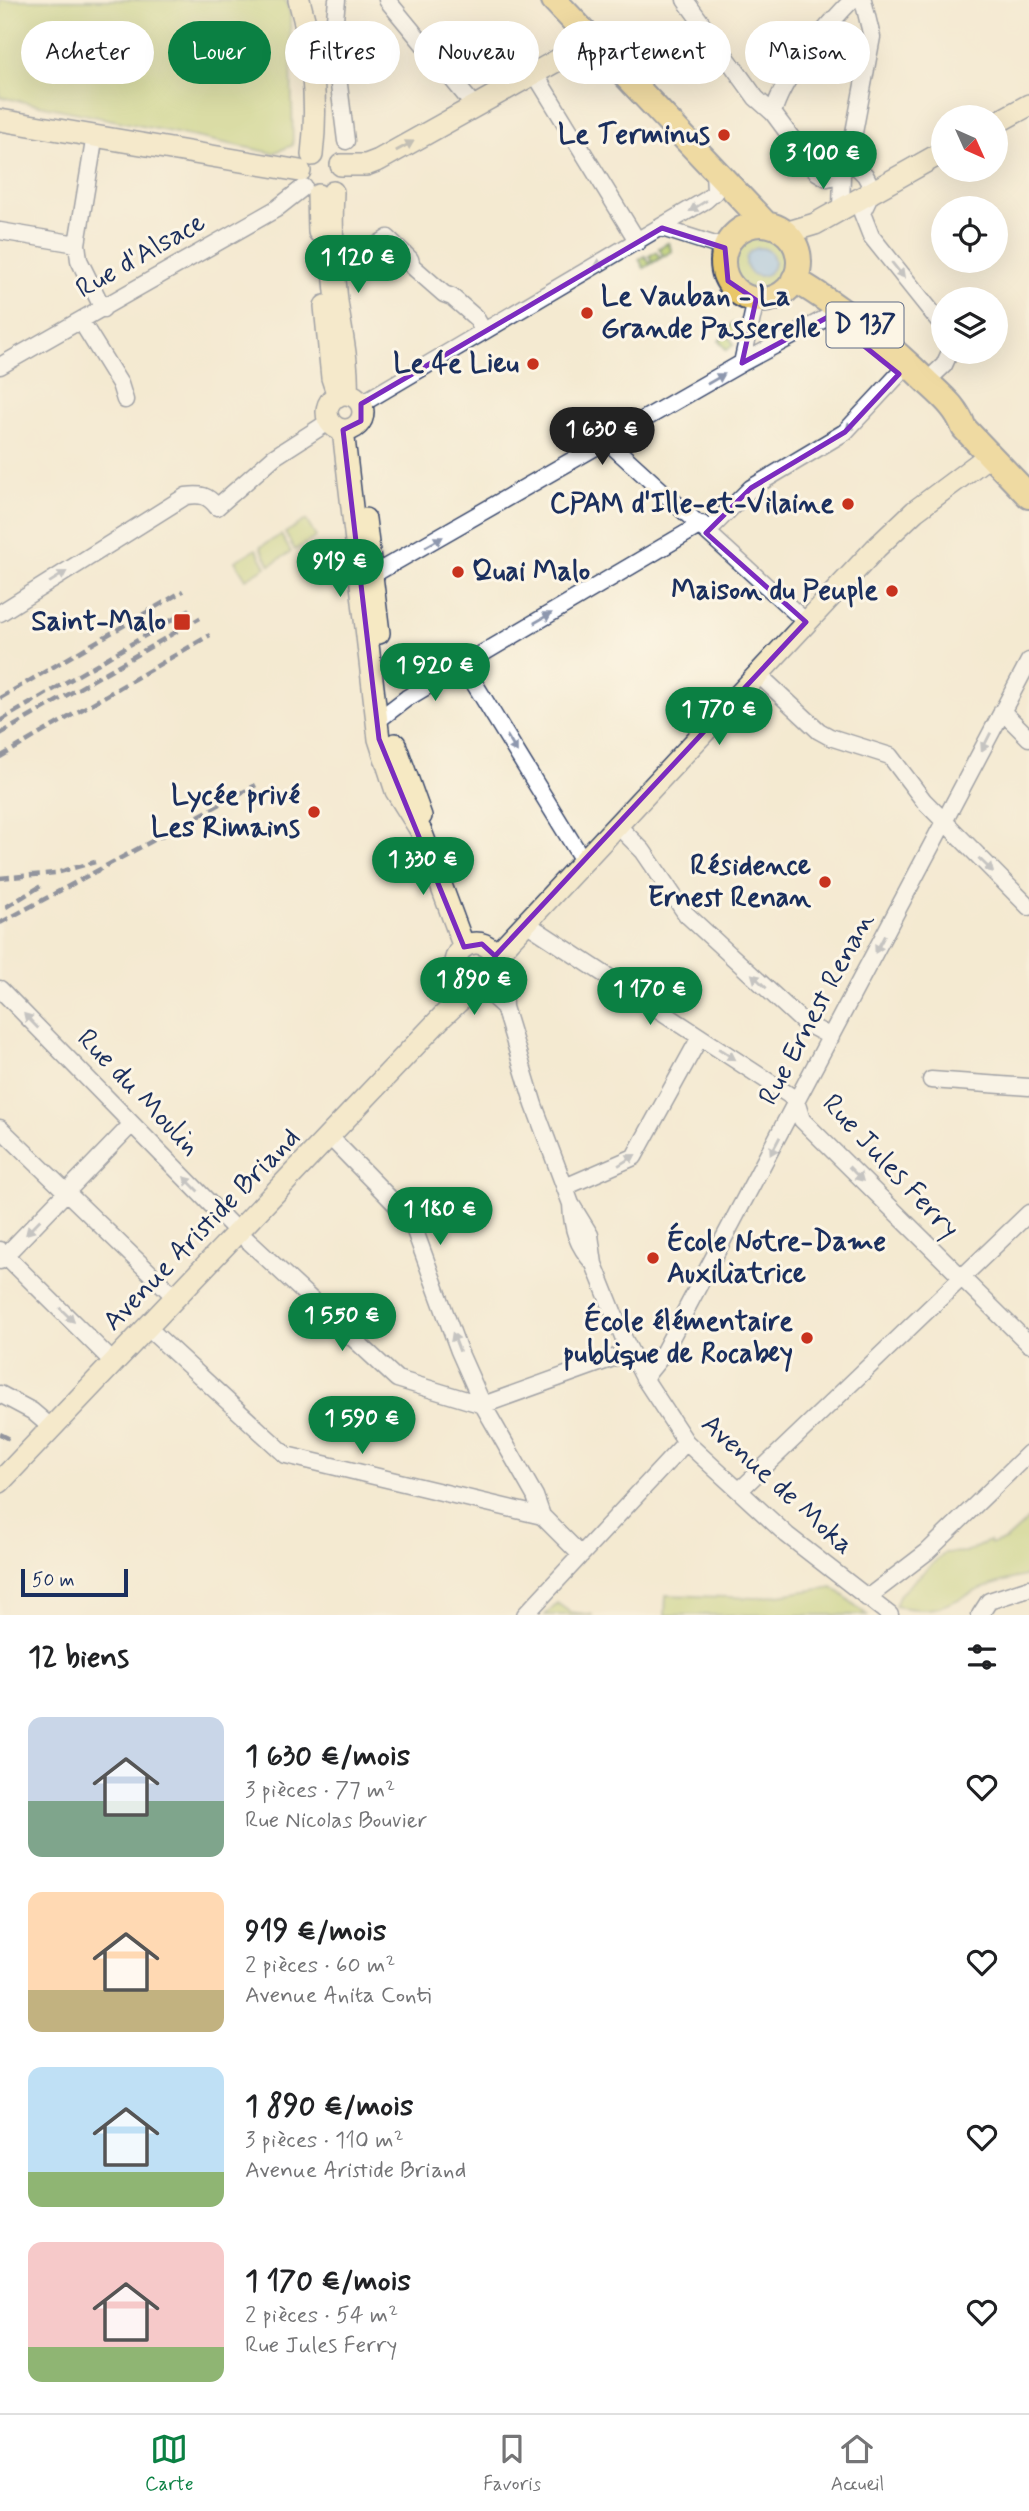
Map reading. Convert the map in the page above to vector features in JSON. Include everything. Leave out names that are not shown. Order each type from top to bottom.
[{"type":"main road","points":[[554,0],[573,21]]},
{"type":"main road","points":[[632,84],[732,192],[776,229],[798,254],[788,286],[756,300],[745,297],[728,281],[724,271],[732,240],[732,192]]},
{"type":"main road","points":[[732,240],[756,224],[776,229]]},
{"type":"main road","name":"D 137","points":[[788,286],[828,317],[851,330],[949,424],[964,428]]},
{"type":"main road","name":"D 137","points":[[788,286],[861,322],[927,381],[959,414],[964,428],[1029,496]]},
{"type":"street","points":[[0,613],[186,496],[201,494],[211,498],[217,507],[274,457],[363,415],[332,378],[320,174],[310,63],[299,0]]},
{"type":"street","points":[[312,0],[321,47],[320,174]]},
{"type":"street","points":[[337,0],[333,37],[346,141]]},
{"type":"street","points":[[387,0],[475,107]]},
{"type":"street","points":[[685,0],[756,98],[773,113],[817,172],[827,178],[846,166]]},
{"type":"street","points":[[773,113],[779,96],[828,25],[852,0]]},
{"type":"street","points":[[841,209],[846,166],[872,37],[863,0]]},
{"type":"street","points":[[539,81],[638,242]]},
{"type":"street","points":[[0,120],[320,174],[379,160],[517,84]]},
{"type":"street","points":[[1008,116],[1029,105]]},
{"type":"street","points":[[95,135],[77,244],[79,260],[103,309]]},
{"type":"street","points":[[776,229],[806,228],[931,159]]},
{"type":"street","points":[[846,166],[864,175],[873,190]]},
{"type":"street","points":[[383,715],[374,574],[342,427],[329,404],[349,398],[483,330],[662,228],[712,196],[716,180],[714,172]]},
{"type":"street","name":"Rue d'Alsace","points":[[0,366],[276,209],[320,174]]},
{"type":"street","points":[[873,190],[862,213],[865,227],[931,311]]},
{"type":"street","points":[[662,228],[732,240]]},
{"type":"street","points":[[0,232],[77,244]]},
{"type":"street","points":[[364,253],[388,238],[410,258],[412,266],[475,318],[483,330]]},
{"type":"street","points":[[742,363],[756,300]]},
{"type":"street","points":[[374,574],[742,363],[828,317]]},
{"type":"street","points":[[81,320],[120,384],[124,400]]},
{"type":"street","points":[[927,381],[944,364]]},
{"type":"street","points":[[383,715],[463,665],[705,527],[751,488],[845,432],[899,374]]},
{"type":"street","points":[[342,427],[383,715],[422,818],[421,831],[464,947]]},
{"type":"street","points":[[608,442],[705,527],[715,541],[806,622]]},
{"type":"street","points":[[478,985],[490,980],[496,963],[526,923],[806,622],[915,511],[990,455]]},
{"type":"street","name":"Rue Ernest Renan","points":[[644,1378],[662,1357],[1029,661]]},
{"type":"street","points":[[463,665],[584,862]]},
{"type":"street","points":[[758,674],[830,737],[890,756],[944,823],[1029,907]]},
{"type":"street","points":[[1002,711],[1029,738]]},
{"type":"street","points":[[618,826],[643,851],[686,914],[803,1022],[831,1037]]},
{"type":"street","name":"Rue Jules Ferry","points":[[526,923],[789,1095],[797,1104],[802,1120],[1029,1345]]},
{"type":"street","points":[[496,963],[482,944],[464,947],[456,958],[456,971],[464,981],[478,985],[505,1007]]},
{"type":"street","name":"Avenue de Moka","points":[[496,963],[506,991],[505,1007],[525,1077],[571,1204],[572,1226],[580,1249],[594,1264],[630,1352],[644,1378],[687,1442],[786,1535],[890,1615]]},
{"type":"street","name":"Avenue Aristide Briand","points":[[443,1016],[456,971]]},
{"type":"street","name":"Avenue Aristide Briand","points":[[0,1482],[443,1016],[478,985]]},
{"type":"street","name":"Rue du Moulin","points":[[0,989],[239,1232],[397,1379],[483,1405]]},
{"type":"street","points":[[565,1187],[634,1157],[700,1037]]},
{"type":"street","points":[[931,1080],[1029,1087]]},
{"type":"street","points":[[114,1363],[2,1256],[131,1125]]},
{"type":"street","points":[[0,1128],[176,1298]]},
{"type":"street","points":[[330,1137],[411,1220],[459,1351],[483,1405],[535,1496],[542,1516],[581,1555]]},
{"type":"street","points":[[739,1491],[1029,1213]]},
{"type":"street","points":[[148,1328],[286,1455],[542,1516]]},
{"type":"street","points":[[483,1405],[630,1352]]},
{"type":"street","points":[[0,1394],[32,1410],[52,1428]]},
{"type":"street","points":[[525,1615],[687,1442]]},
{"type":"street","points":[[867,1598],[928,1552],[1029,1453]]},
{"type":"street","points":[[980,1615],[989,1601],[1023,1589]]},
{"type":"highlighted area","points":[[662,228],[725,248],[728,281],[756,300],[742,363],[828,317],[899,374],[845,432],[751,488],[706,533],[806,622],[495,956],[482,944],[464,947],[379,739],[343,430],[361,421],[361,404]]},
{"type":"green space","points":[[0,0],[286,0],[290,21],[285,21],[285,84],[292,84],[293,145],[273,153],[0,97]]},
{"type":"green space","points":[[755,234],[765,234],[780,242],[786,251],[786,273],[780,282],[765,290],[755,290],[737,278],[732,267],[732,257],[744,239]]},
{"type":"green space","points":[[668,243],[672,251],[644,268],[639,259],[645,256],[649,262],[652,260],[649,256],[656,252],[660,257],[663,255],[659,248]]},
{"type":"green space","points":[[733,323],[737,331],[729,337],[734,344],[727,350],[719,341]]},
{"type":"green space","points":[[306,520],[316,537],[295,550],[285,533]]},
{"type":"green space","points":[[281,535],[291,552],[270,565],[260,547]]},
{"type":"green space","points":[[256,549],[266,567],[246,579],[235,561]]},
{"type":"green space","points":[[1029,1519],[1029,1575],[987,1587],[932,1609],[895,1606],[900,1594],[944,1553],[967,1552],[989,1541],[991,1544],[1006,1540]]},
{"type":"green space","points":[[833,1587],[867,1615],[665,1615],[666,1595],[757,1598]]},
{"type":"green space","points":[[557,1603],[570,1612],[593,1615],[545,1615]]},
{"type":"water","points":[[760,248],[770,252],[774,262],[770,272],[760,276],[750,272],[746,262],[750,252]]},
{"type":"railway","points":[[0,698],[183,591]]},
{"type":"railway","points":[[0,721],[194,607]]},
{"type":"railway","points":[[0,734],[200,618]]},
{"type":"railway","points":[[0,757],[210,635]]},
{"type":"railway","points":[[0,923],[256,785]]},
{"type":"railway","points":[[0,878],[56,873],[95,862]]},
{"type":"railway","points":[[6,907],[41,886]]},
{"type":"railway","points":[[0,1434],[12,1440]]},
{"type":"place","name":"Le Terminus","points":[[724,135]]},
{"type":"place","name":"Le Vauban - La Grande Passerelle","points":[[587,313]]},
{"type":"place","name":"Le 4e Lieu","points":[[533,364]]},
{"type":"place","name":"CPAM d'Ille-et-Vilaine","points":[[848,504]]},
{"type":"place","name":"Quai Malo","points":[[458,572]]},
{"type":"place","name":"Maison du Peuple","points":[[892,591]]},
{"type":"place","name":"Saint-Malo","points":[[182,622]]},
{"type":"place","name":"Lycée privé Les Rimains","points":[[314,812]]},
{"type":"place","name":"Résidence Ernest Renan","points":[[825,882]]},
{"type":"place","name":"École Notre-Dame Auxiliatrice","points":[[653,1258]]},
{"type":"place","name":"École élémentaire publique de Rocabey","points":[[807,1338]]}]
